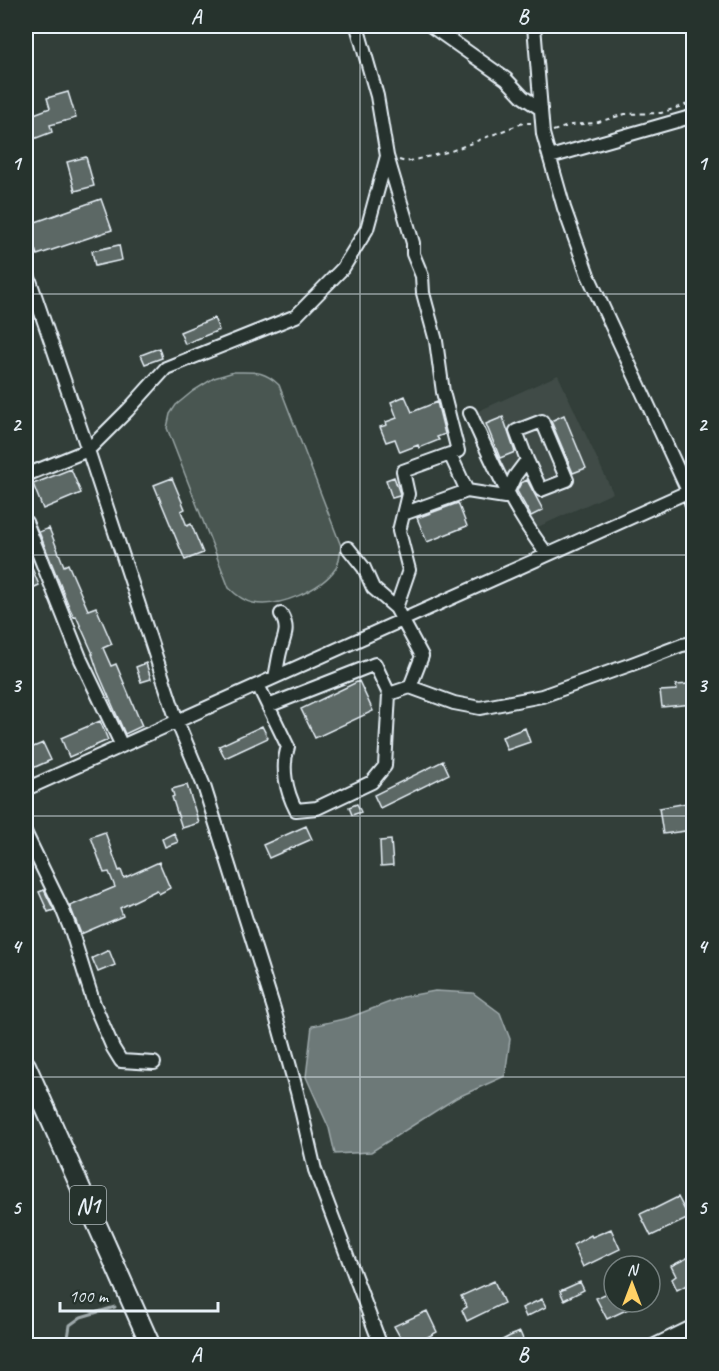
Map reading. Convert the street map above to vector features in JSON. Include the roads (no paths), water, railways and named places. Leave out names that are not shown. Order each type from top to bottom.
[{"type":"highway","name":"N1","points":[[26,1065],[151,1346]]},
{"type":"lane","points":[[357,26],[377,96],[387,156],[413,243],[413,254],[422,276],[423,293],[436,341],[443,392],[458,451],[403,471],[408,494],[399,531],[408,570],[396,608]]},
{"type":"lane","points":[[430,26],[506,80],[542,121]]},
{"type":"lane","points":[[534,26],[542,121],[564,208],[588,275],[691,490],[693,513]]},
{"type":"lane","points":[[550,157],[693,116]]},
{"type":"lane","points":[[26,475],[88,450],[166,368],[296,316],[343,268],[367,229],[387,156]]},
{"type":"lane","points":[[26,269],[177,721],[204,786],[274,1009],[297,1092],[315,1170],[381,1346]]},
{"type":"lane","points":[[470,413],[495,469],[533,536],[547,554]]},
{"type":"lane","points":[[542,421],[567,480],[541,490],[527,460],[516,431],[542,421]]},
{"type":"lane","points":[[450,454],[467,491]]},
{"type":"lane","points":[[403,514],[467,491],[505,497],[515,476],[527,460]]},
{"type":"lane","points":[[26,789],[691,490]]},
{"type":"lane","points":[[26,522],[81,660],[122,746]]},
{"type":"lane","points":[[348,548],[364,568],[373,588],[396,608],[422,656],[410,687]]},
{"type":"lane","points":[[275,677],[286,634],[286,624],[281,614]]},
{"type":"lane","points":[[389,694],[410,687],[454,703],[480,708],[542,696],[693,643]]},
{"type":"lane","points":[[258,685],[268,706],[288,747],[284,759],[286,780],[296,810],[317,808],[372,782],[385,766],[389,694],[375,664],[268,706]]},
{"type":"lane","points":[[26,834],[72,933],[94,1004],[113,1048],[121,1061],[154,1063]]},
{"type":"lane","points":[[653,1346],[693,1326]]},
{"type":"waterway","points":[[73,1346],[68,1338],[70,1325],[81,1317],[115,1307]]}]
